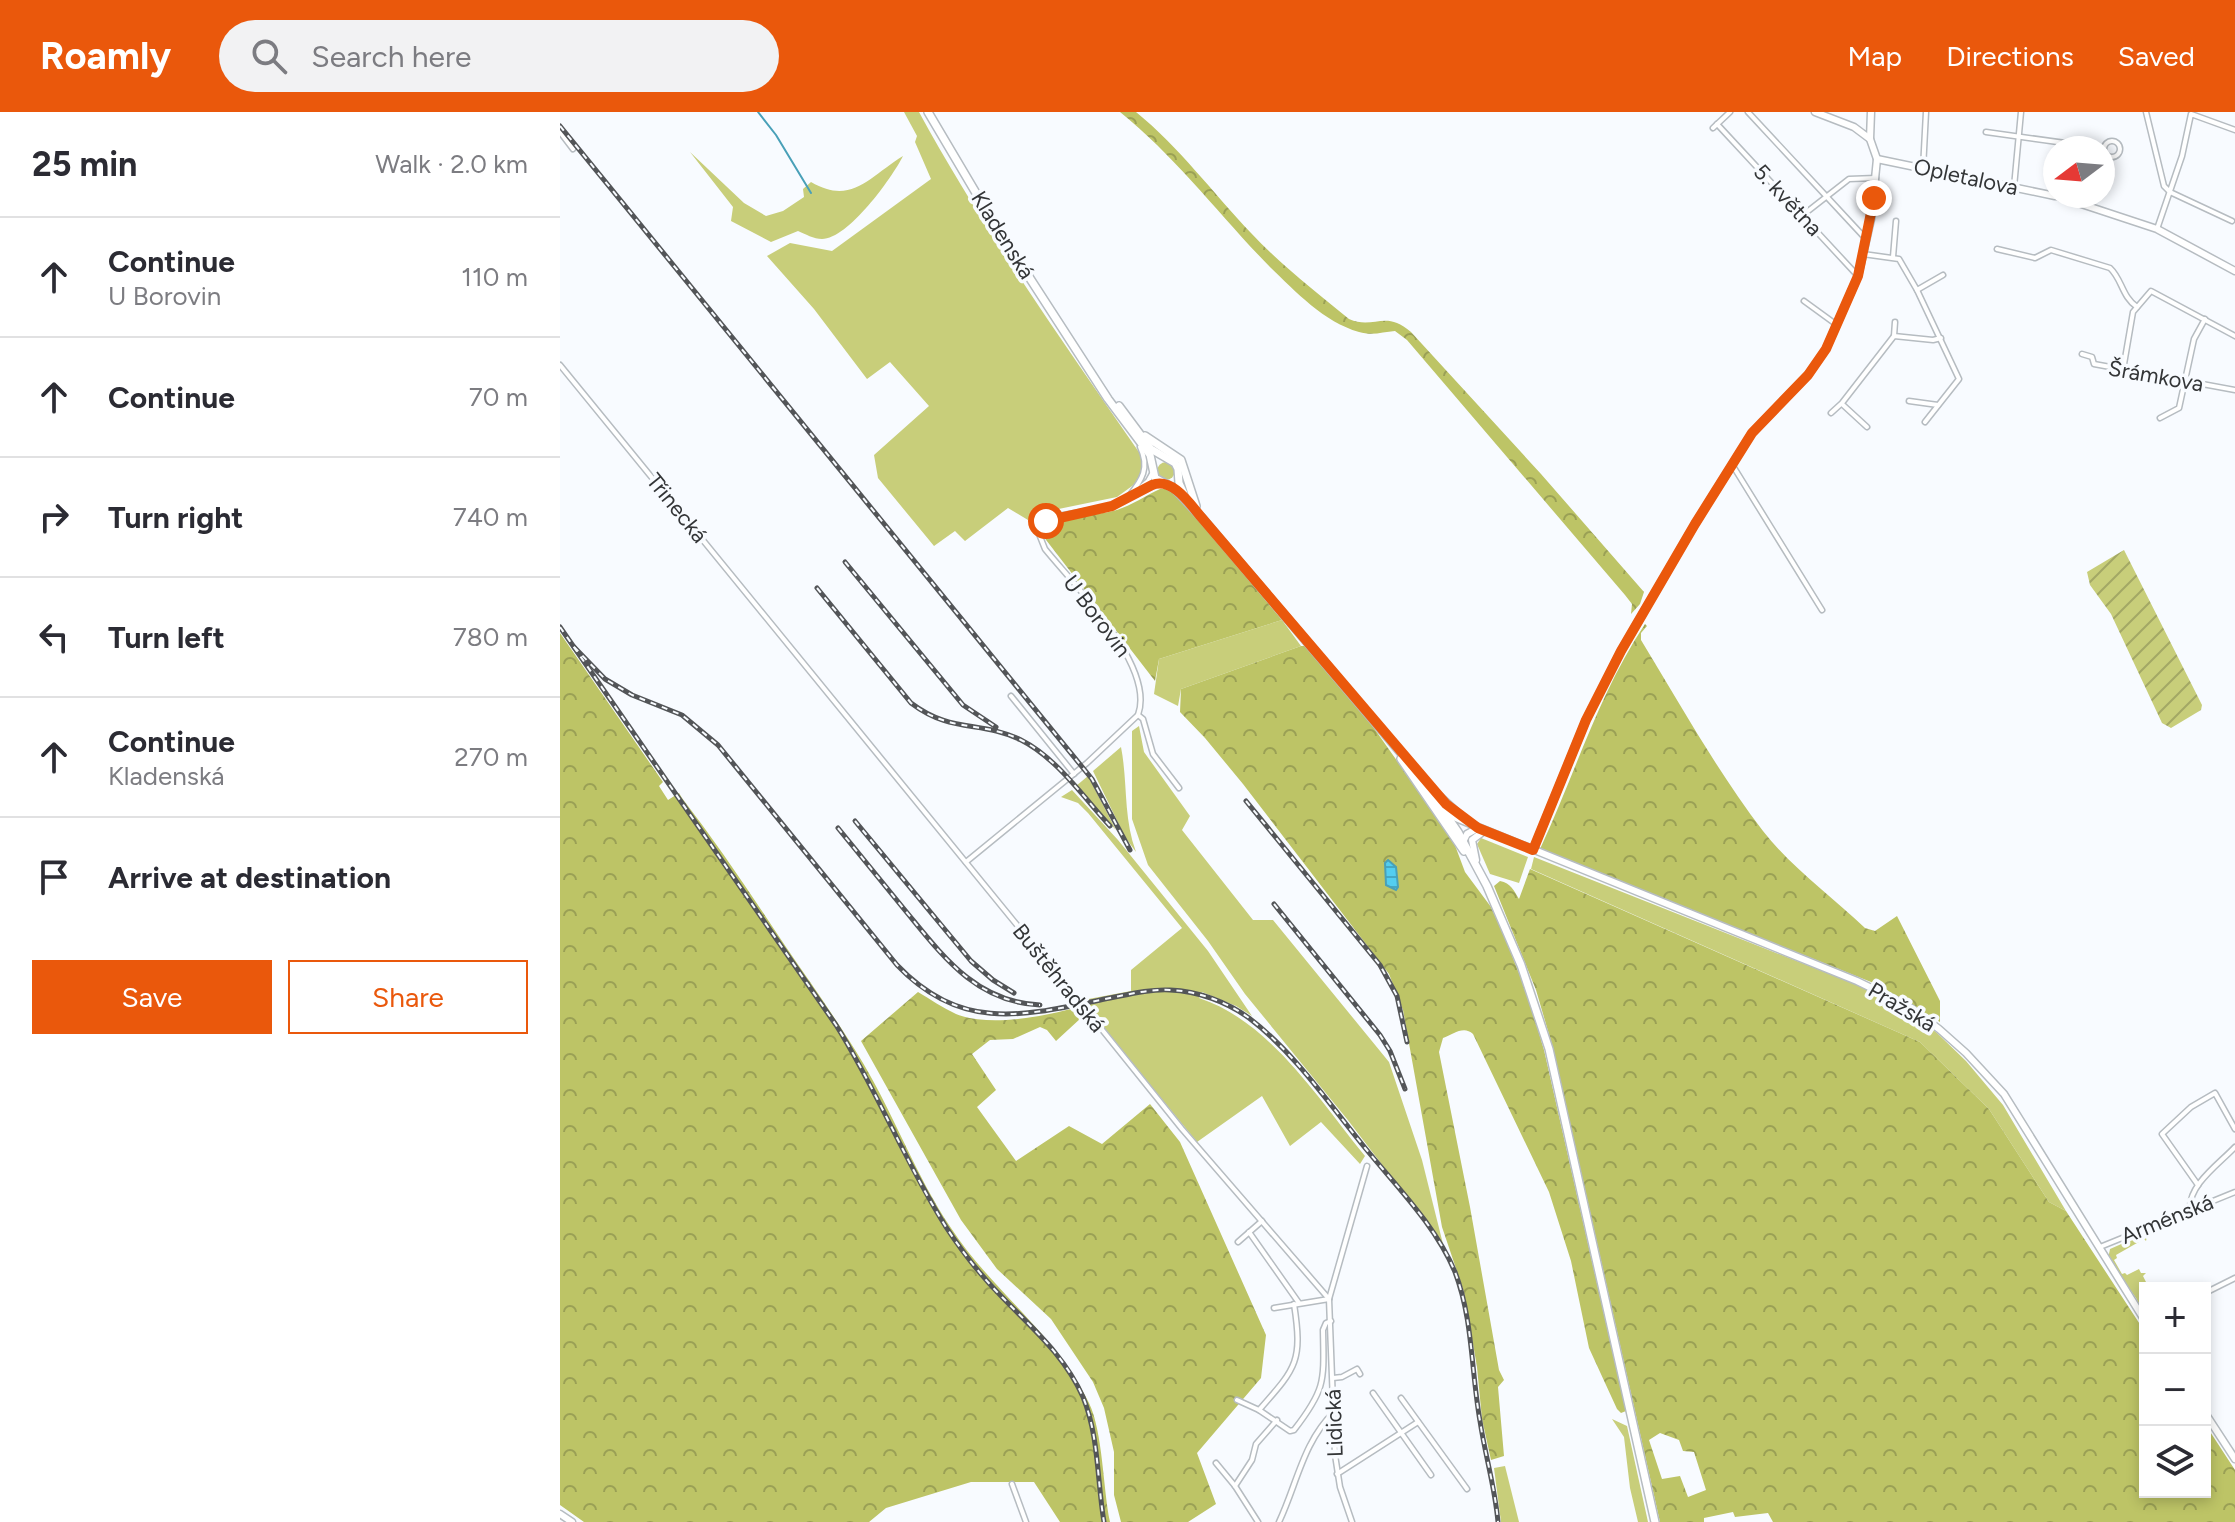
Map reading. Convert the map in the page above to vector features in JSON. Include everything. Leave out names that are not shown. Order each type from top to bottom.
[{"type":"main road","name":"Kladenská","points":[[928,112],[989,215],[1081,357]]},
{"type":"main road","points":[[1081,357],[1150,455],[1153,470],[1202,518]]},
{"type":"main road","points":[[1081,357],[1151,449],[1175,463],[1182,490],[1202,518],[1413,767],[1447,814],[1487,886],[1527,978],[1549,1049],[1655,1522]]},
{"type":"main road","points":[[1131,422],[1153,442],[1181,460],[1189,493],[1202,518]]},
{"type":"main road","points":[[1153,470],[1158,462],[1165,459]]},
{"type":"main road","points":[[1164,483],[1178,476]]},
{"type":"main road","points":[[1374,721],[1463,850],[1495,905]]},
{"type":"street","name":"5. května","points":[[1730,112],[1715,126],[1858,276]]},
{"type":"street","points":[[1748,112],[1866,239]]},
{"type":"street","points":[[1815,112],[1854,127],[1870,139]]},
{"type":"street","points":[[1533,850],[1586,720],[1621,651],[1752,433],[1808,375],[1826,349],[1837,325],[1858,276],[1876,178],[1877,159],[1870,139],[1871,112]]},
{"type":"street","points":[[1923,169],[1926,112]]},
{"type":"street","points":[[2014,187],[2021,112]]},
{"type":"street","points":[[2146,112],[2164,186],[2170,192],[2232,221]]},
{"type":"street","points":[[2157,229],[2191,114],[2235,130]]},
{"type":"street","points":[[560,132],[573,149]]},
{"type":"street","points":[[1986,132],[2043,139]]},
{"type":"street","points":[[2113,141],[2120,148],[2119,154],[2112,158],[2103,148],[2113,141]]},
{"type":"street","name":"Opletalova","points":[[1877,159],[2043,193]]},
{"type":"street","points":[[1803,215],[1853,178],[1876,178]]},
{"type":"street","name":"Opletalova","points":[[2093,208],[2157,229],[2235,271]]},
{"type":"street","points":[[1893,257],[1896,221]]},
{"type":"street","points":[[1997,249],[2035,258],[2051,250],[2110,268],[2127,298],[2137,307]]},
{"type":"street","points":[[1863,254],[1899,259],[1959,379],[1925,422]]},
{"type":"street","points":[[1917,290],[1943,275]]},
{"type":"street","points":[[2123,370],[2133,312],[2151,291],[2235,336]]},
{"type":"street","points":[[1804,301],[1837,325]]},
{"type":"street","points":[[2160,418],[2179,408],[2194,339],[2205,319]]},
{"type":"street","points":[[1831,413],[1894,336],[1895,322]]},
{"type":"street","points":[[1894,336],[1941,338]]},
{"type":"street","name":"Šrámkova","points":[[2082,354],[2092,357],[2094,364],[2235,390]]},
{"type":"street","name":"Třinecká","points":[[560,365],[794,652]]},
{"type":"street","points":[[1909,401],[1938,405]]},
{"type":"street","points":[[1842,403],[1867,427]]},
{"type":"street","points":[[1122,418],[1142,450],[1146,467],[1142,480],[1126,499]]},
{"type":"street","points":[[1732,464],[1822,610]]},
{"type":"street","points":[[1126,499],[1148,481],[1153,470]]},
{"type":"street","points":[[1126,499],[1164,483]]},
{"type":"street","name":"U Borovin","points":[[1126,499],[1102,508],[1053,517],[1042,524],[1039,534],[1045,549],[1128,653],[1141,704],[1138,715],[1145,726],[1153,754],[1179,788]]},
{"type":"street","name":"Buštěhradská","points":[[794,652],[1182,1129],[1329,1299]]},
{"type":"street","points":[[1011,696],[1074,774]]},
{"type":"street","points":[[966,862],[1074,774],[1138,715]]},
{"type":"street","points":[[1413,767],[1446,804],[1481,829]]},
{"type":"street","points":[[1424,792],[1447,814],[1481,829]]},
{"type":"street","points":[[1463,850],[1463,840],[1470,832],[1481,829]]},
{"type":"street","points":[[1481,829],[1472,845],[1487,886]]},
{"type":"street","name":"Pražská","points":[[1481,829],[1857,981],[1908,1006],[1966,1053],[2004,1094],[2139,1311]]},
{"type":"street","points":[[2198,1185],[2162,1134],[2191,1107],[2215,1093],[2235,1129]]},
{"type":"street","points":[[2190,1210],[2190,1197],[2198,1185],[2235,1147]]},
{"type":"street","name":"Lidická","points":[[1352,1522],[1337,1474],[1329,1299],[1367,1166]]},
{"type":"street","name":"Arménská","points":[[2099,1247],[2235,1192]]},
{"type":"street","points":[[1238,1242],[1262,1221]]},
{"type":"street","points":[[1249,1232],[1296,1304],[1298,1333],[1295,1364],[1286,1380],[1259,1410]]},
{"type":"street","points":[[2211,1290],[2235,1278]]},
{"type":"street","points":[[1274,1308],[1329,1299]]},
{"type":"street","name":"Lidická","points":[[1277,1420],[1290,1431],[1297,1427],[1314,1402],[1323,1379],[1323,1330],[1326,1323],[1331,1321]]},
{"type":"street","points":[[1333,1378],[1357,1369],[1360,1374]]},
{"type":"street","points":[[1373,1393],[1431,1475]]},
{"type":"street","points":[[1401,1398],[1467,1489]]},
{"type":"street","points":[[1235,1486],[1252,1460],[1256,1444],[1277,1420],[1237,1400]]},
{"type":"street","points":[[1279,1522],[1305,1450],[1315,1432],[1334,1412]]},
{"type":"street","points":[[1337,1474],[1418,1422]]},
{"type":"street","points":[[2211,1422],[2234,1456]]},
{"type":"street","points":[[1216,1463],[1258,1522]]},
{"type":"street","points":[[1012,1484],[1026,1522]]},
{"type":"street","points":[[560,1514],[572,1522]]},
{"type":"green space","points":[[904,112],[919,112],[998,245],[1143,458],[1139,481],[1117,497],[1039,513],[1028,520],[1008,508],[965,541],[955,531],[934,546],[878,478],[874,455],[929,406],[890,362],[867,379],[814,309],[767,256],[790,243],[832,251],[931,179],[915,142],[917,136]]},
{"type":"green space","points":[[1120,112],[1136,112],[1152,126],[1262,245],[1349,319],[1394,322],[1411,332],[1644,592],[1640,604],[1631,614],[1632,604],[1625,595],[1407,340],[1395,331],[1359,332],[1334,321],[1311,305],[1270,267],[1179,167]]},
{"type":"green space","points":[[690,152],[744,203],[766,216],[783,211],[804,197],[803,189],[811,182],[825,189],[849,190],[860,186],[903,156],[868,206],[844,229],[822,239],[798,231],[771,242],[731,221],[733,207]]},
{"type":"green space","points":[[1162,462],[1170,462],[1175,471],[1173,478],[1162,480],[1157,475],[1157,467]]},
{"type":"green space","points":[[1160,489],[1171,489],[1180,498],[1282,620],[1159,659],[1155,681],[1043,536],[1067,519],[1119,509]]},
{"type":"green space","points":[[2124,550],[2202,705],[2201,710],[2171,728],[2162,723],[2111,614],[2090,585],[2087,572]]},
{"type":"green space","points":[[1282,620],[1301,646],[1181,689],[1178,706],[1154,694],[1159,659]]},
{"type":"green space","points":[[1645,624],[1647,626],[1641,633],[1641,640],[1714,761],[1774,844],[1865,928],[1875,931],[1897,916],[1940,1001],[1940,1022],[1871,982],[1540,849],[1614,678]]},
{"type":"green space","points":[[560,633],[663,782],[659,786],[668,800],[679,793],[835,1019],[875,1083],[927,1188],[951,1228],[985,1272],[1042,1334],[1076,1379],[1094,1415],[1110,1522],[1060,1522],[1034,1482],[971,1482],[886,1508],[869,1522],[584,1522],[560,1505]]},
{"type":"green space","points":[[1305,646],[1371,724],[1453,840],[1465,872],[1491,907],[1505,938],[1527,993],[1544,1050],[1626,1411],[1621,1413],[1617,1409],[1589,1348],[1571,1261],[1549,1192],[1473,1034],[1466,1030],[1458,1031],[1443,1038],[1439,1052],[1499,1370],[1504,1380],[1498,1387],[1504,1456],[1491,1460],[1464,1292],[1442,1227],[1403,1010],[1389,974],[1243,784],[1180,712],[1181,689]]},
{"type":"green space","points":[[1139,726],[1144,752],[1190,816],[1182,830],[1253,920],[1273,920],[1389,1062],[1422,1160],[1443,1244],[1245,994],[1148,865],[1132,819],[1132,731]]},
{"type":"green space","points":[[1121,747],[1129,826],[1136,852],[1125,837],[1093,771]]},
{"type":"green space","points":[[1088,776],[1116,830],[1076,786]]},
{"type":"green space","points":[[1072,790],[1118,840],[1208,951],[1252,1016],[1202,992],[1199,998],[1225,1009],[1271,1043],[1311,1087],[1365,1156],[1360,1164],[1321,1122],[1290,1146],[1262,1096],[1197,1142],[1085,1006],[1083,1000],[1131,991],[1131,970],[1182,928],[1088,813],[1078,803],[1061,797]]},
{"type":"green space","points":[[1481,838],[1528,857],[1519,883],[1490,874],[1477,844]]},
{"type":"green space","points":[[1534,857],[1870,990],[1936,1032],[1966,1061],[2003,1105],[2066,1211],[2049,1202],[1989,1109],[1920,1042],[1531,869]]},
{"type":"green space","points":[[1530,869],[1920,1042],[1989,1109],[2049,1202],[2066,1211],[2139,1323],[2139,1498],[2211,1498],[2211,1433],[2235,1470],[2235,1522],[1773,1522],[1768,1513],[1735,1517],[1733,1512],[1704,1518],[1704,1522],[1660,1522],[1553,1048],[1536,990],[1494,886],[1500,881],[1512,888],[1519,899]],"holes":[[[1660,1433],[1679,1440],[1683,1451],[1694,1452],[1706,1490],[1688,1497],[1680,1476],[1662,1479],[1649,1440]]]},
{"type":"green space","points":[[918,992],[951,1012],[969,1018],[1015,1019],[1074,1008],[1081,1018],[1056,1041],[1040,1027],[1013,1039],[990,1040],[972,1054],[996,1090],[977,1107],[1016,1161],[1069,1126],[1102,1144],[1150,1104],[1180,1142],[1266,1335],[1261,1378],[1197,1453],[1216,1504],[1188,1522],[1121,1522],[1114,1495],[1114,1452],[1104,1408],[1093,1382],[1051,1319],[997,1269],[961,1220],[861,1041]]},
{"type":"green space","points":[[2144,1234],[2147,1237],[2146,1241],[2144,1239],[2116,1255],[2114,1260],[2122,1274],[2139,1269],[2141,1273],[2146,1273],[2143,1276],[2146,1282],[2139,1282],[2139,1304],[2108,1259],[2110,1249]]},
{"type":"green space","points":[[1612,1419],[1627,1426],[1648,1522],[1638,1522],[1624,1437]]},
{"type":"green space","points":[[1505,1466],[1519,1522],[1501,1522],[1494,1468]]},
{"type":"water","points":[[1388,860],[1396,867],[1396,890],[1386,885],[1385,863]]},
{"type":"waterway","points":[[758,112],[776,135],[811,193]]},
{"type":"railway","points":[[560,126],[1092,779],[1130,850]]},
{"type":"railway","points":[[845,562],[963,705],[996,727]]},
{"type":"railway","points":[[817,588],[911,703],[940,719],[1006,734],[1034,748],[1069,779],[1110,826]]},
{"type":"railway","points":[[560,627],[836,1025],[952,1237],[988,1282],[1048,1344],[1076,1382],[1092,1427],[1104,1522]]},
{"type":"railway","points":[[574,647],[605,679],[632,695],[682,715],[718,745],[897,965],[922,987],[946,1002],[997,1014],[1024,1013],[1148,991],[1181,991],[1222,1002],[1249,1018],[1282,1047],[1415,1208],[1455,1272],[1465,1308],[1477,1402],[1498,1522]]},
{"type":"railway","points":[[1246,801],[1380,965],[1397,996],[1407,1042]]},
{"type":"railway","points":[[855,821],[971,961],[1014,993]]},
{"type":"railway","points":[[838,828],[932,943],[962,973],[997,995],[1040,1005]]},
{"type":"railway","points":[[1274,904],[1380,1035],[1405,1089]]},
{"type":"route","points":[[1046,521],[1112,506],[1152,485],[1168,484],[1202,518],[1446,804],[1478,828],[1533,850],[1586,720],[1621,651],[1695,524],[1752,433],[1808,375],[1826,349],[1858,276],[1874,198]]}]
